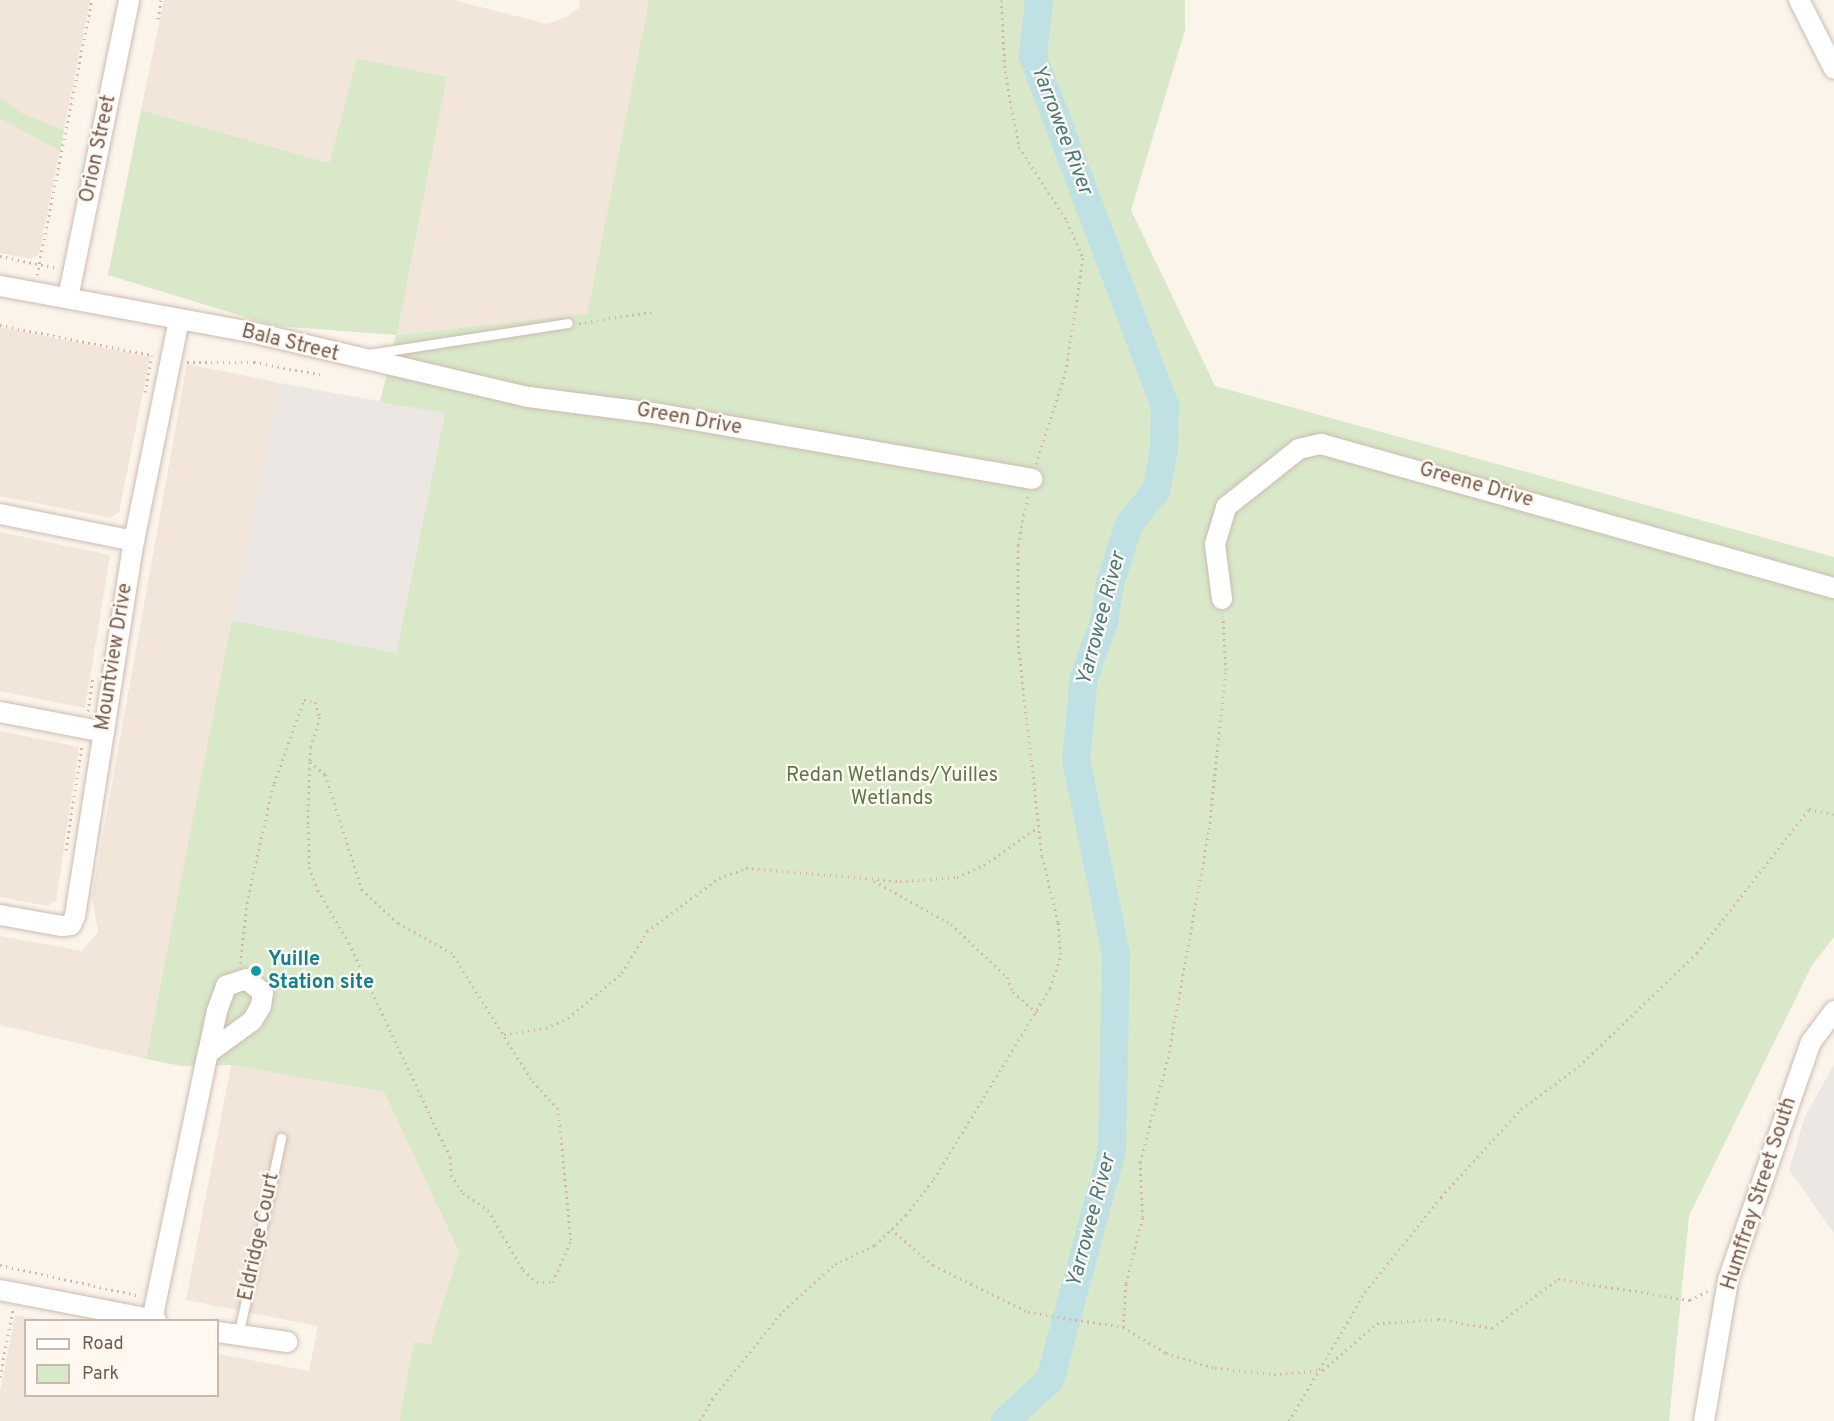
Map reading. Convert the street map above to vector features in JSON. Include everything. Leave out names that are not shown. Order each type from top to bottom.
[{"type":"street","name":"Orion Street","points":[[68,298],[129,0]]},
{"type":"street","points":[[1798,0],[1834,69]]},
{"type":"street","name":"Bala Street","points":[[0,286],[285,339],[348,358]]},
{"type":"street","name":"Mountview Drive","points":[[0,915],[71,925],[92,725],[134,541],[179,320]]},
{"type":"street","name":"Green Drive","points":[[348,358],[453,376],[529,397],[660,414],[1032,479]]},
{"type":"street","name":"Greene Drive","points":[[1222,599],[1215,544],[1226,507],[1299,449],[1321,444],[1834,588]]},
{"type":"street","points":[[0,514],[134,541]]},
{"type":"street","points":[[0,712],[92,725]]},
{"type":"street","points":[[154,1319],[208,1053],[226,986],[246,979],[262,993],[261,1006],[252,1022],[208,1053]]},
{"type":"street","name":"Humffray Street South","points":[[1704,1421],[1728,1280],[1811,1042],[1834,1011]]},
{"type":"street","points":[[4,1292],[149,1319]]},
{"type":"street","points":[[219,1332],[287,1342]]},
{"type":"lane","name":"Bala Street","points":[[348,358],[568,323]]},
{"type":"lane","name":"Eldridge Court","points":[[238,1336],[281,1138]]},
{"type":"path","points":[[34,292],[92,0]]},
{"type":"path","points":[[158,19],[161,0]]},
{"type":"path","points":[[700,1421],[712,1399],[783,1311],[836,1264],[875,1245],[934,1179],[1009,1050],[1037,1013],[1061,954],[1053,887],[1038,827],[1023,697],[1016,581],[1032,479],[1065,371],[1083,258],[1066,220],[1019,147],[1005,71],[1001,0]]},
{"type":"path","points":[[0,256],[74,270]]},
{"type":"path","points":[[568,323],[594,323],[651,312]]},
{"type":"path","points":[[0,325],[199,364],[254,362],[323,375]]},
{"type":"path","points":[[1123,1327],[1126,1283],[1143,1217],[1140,1162],[1168,1058],[1209,829],[1226,670],[1222,599]]},
{"type":"path","points":[[237,982],[248,897],[274,783],[304,700],[315,702],[320,717],[310,762],[309,867],[443,1142],[451,1176],[463,1193],[488,1210],[524,1270],[537,1282],[553,1282],[571,1240],[562,1174],[563,1130],[558,1109],[531,1080],[452,952],[398,923],[362,890],[326,774],[310,762]]},
{"type":"path","points":[[65,857],[92,725]]},
{"type":"path","points":[[1290,1421],[1323,1370],[1365,1292],[1441,1197],[1521,1109],[1579,1066],[1697,953],[1809,809],[1834,814]]},
{"type":"path","points":[[504,1034],[546,1028],[568,1018],[622,973],[647,931],[719,878],[746,868],[869,879],[957,877],[984,865],[1038,827]]},
{"type":"path","points":[[869,879],[951,924],[1000,969],[1012,992],[1037,1013]]},
{"type":"path","points":[[891,1229],[933,1265],[1028,1312],[1123,1327],[1166,1353],[1215,1368],[1274,1374],[1323,1370],[1377,1323],[1438,1319],[1492,1328],[1558,1279],[1690,1300],[1728,1280]]},
{"type":"path","points":[[0,1265],[148,1298]]},
{"type":"path","points":[[0,1377],[4,1292],[21,1269]]},
{"type":"shaded area","points":[[0,0],[90,0],[39,254],[31,259],[0,253]]},
{"type":"shaded area","points":[[164,0],[453,0],[547,24],[566,17],[579,8],[580,0],[649,0],[587,314],[397,335],[447,77],[357,58],[329,163],[141,110]]},
{"type":"shaded area","points":[[0,327],[150,357],[119,512],[111,518],[0,496]]},
{"type":"shaded area","points":[[187,364],[280,383],[146,1059],[0,1025],[0,936],[82,951],[98,932],[92,896]]},
{"type":"shaded area","points":[[280,383],[445,413],[396,653],[232,620]]},
{"type":"shaded area","points":[[0,532],[110,555],[85,708],[0,691]]},
{"type":"shaded area","points":[[0,731],[79,747],[56,900],[48,906],[0,897]]},
{"type":"shaded area","points":[[231,1065],[384,1092],[459,1252],[430,1346],[414,1343],[399,1421],[0,1421],[0,1392],[15,1315],[40,1319],[24,1319],[24,1397],[219,1397],[219,1354],[309,1371],[318,1326],[186,1300]]},
{"type":"shaded area","points":[[1834,1065],[1834,1233],[1789,1170],[1805,1116]]},
{"type":"green space","name":"Redan Wetlands/Yuilles Wetlands","points":[[649,0],[1185,0],[1185,30],[1131,210],[1215,386],[1834,557],[1834,937],[1812,965],[1689,1216],[1669,1421],[399,1421],[414,1342],[430,1345],[459,1252],[384,1092],[231,1065],[182,1066],[146,1059],[232,620],[396,653],[445,413],[380,402],[396,335],[275,326],[108,275],[141,110],[329,163],[357,58],[447,77],[397,335],[587,314]]},
{"type":"green space","points":[[0,98],[23,114],[64,130],[60,151],[0,118]]},
{"type":"waterway","name":"Yarrowee River","points":[[1005,1421],[1050,1380],[1112,1150],[1116,953],[1076,760],[1084,677],[1104,622],[1110,584],[1129,524],[1156,491],[1164,449],[1165,406],[1033,56],[1039,0]]},
{"type":"place","name":"Yuille Station site","points":[[256,971]]}]
